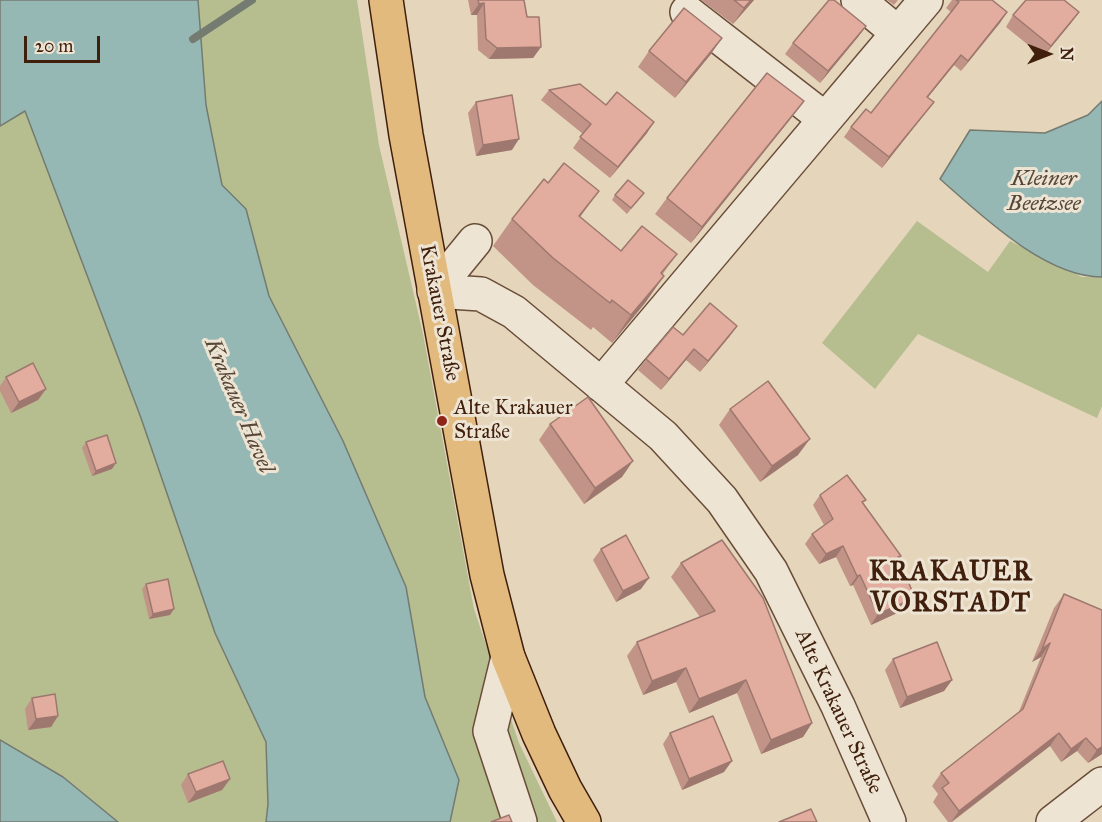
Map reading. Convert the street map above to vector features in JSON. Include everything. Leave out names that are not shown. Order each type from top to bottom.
[{"type":"main road","name":"Krakauer Straße","points":[[386,0],[406,135],[487,574],[508,657],[538,734],[584,822]]},
{"type":"street","points":[[858,0],[898,33]]},
{"type":"street","points":[[601,385],[926,0]]},
{"type":"street","points":[[687,12],[825,119]]},
{"type":"street","points":[[434,291],[475,241]]},
{"type":"street","name":"Alte Krakauer Straße","points":[[434,291],[481,294],[505,308],[663,436],[723,500],[771,571],[838,706],[889,822]]},
{"type":"street","points":[[508,657],[490,731],[520,822]]},
{"type":"street","points":[[1053,822],[1102,784]]},
{"type":"green space","points":[[198,0],[357,0],[379,145],[423,334],[474,609],[519,743],[557,822],[450,822],[459,780],[425,697],[406,587],[343,441],[269,296],[246,209],[222,185],[206,105]]},
{"type":"green space","points":[[25,110],[141,418],[215,633],[266,742],[268,804],[266,822],[118,822],[63,777],[0,740],[0,126]]},
{"type":"green space","points":[[917,221],[988,272],[1010,241],[1082,277],[1102,277],[1102,406],[1097,418],[918,334],[875,389],[822,343]]},
{"type":"water","name":"Krakauer Havel","points":[[0,0],[198,0],[206,105],[222,185],[246,209],[269,296],[343,441],[406,587],[425,697],[459,780],[450,822],[266,822],[268,804],[266,742],[215,633],[141,418],[25,111],[0,126]]},
{"type":"water","name":"Kleiner Beetzsee","points":[[1102,101],[1102,277],[1080,274],[1058,267],[1037,255],[994,226],[940,179],[970,130],[1045,133],[1088,115]]},
{"type":"water","points":[[0,740],[63,777],[118,822],[0,822]]},
{"type":"building","points":[[478,0],[524,0],[527,17],[539,17],[541,47],[497,48],[486,39],[484,3],[479,4]]},
{"type":"building","points":[[734,0],[751,0],[744,8]]},
{"type":"building","points":[[829,0],[834,0],[866,26],[828,71],[793,43]]},
{"type":"building","points":[[956,0],[992,0],[1007,12],[968,61],[961,55],[927,97],[934,102],[889,157],[851,127],[866,109],[871,113],[959,2]]},
{"type":"building","points":[[1026,0],[1064,0],[1079,12],[1051,46],[1013,15]]},
{"type":"building","points":[[684,8],[722,38],[686,82],[649,51]]},
{"type":"building","points":[[767,73],[804,101],[702,227],[667,198]]},
{"type":"building","points":[[580,84],[606,105],[617,92],[654,122],[618,167],[580,137],[591,124],[549,90]]},
{"type":"building","points":[[512,95],[519,139],[483,145],[476,102]]},
{"type":"building","points":[[564,163],[599,191],[579,216],[621,251],[642,226],[677,254],[661,273],[664,276],[631,315],[612,300],[610,303],[553,258],[512,219],[544,179],[548,183]]},
{"type":"building","points":[[628,180],[644,193],[631,208],[615,195]]},
{"type":"building","points":[[710,303],[737,326],[708,361],[694,349],[669,379],[646,359],[673,327],[683,335]]},
{"type":"building","points":[[33,363],[46,389],[19,402],[6,377]]},
{"type":"building","points":[[768,381],[810,439],[772,466],[730,409]]},
{"type":"building","points":[[588,397],[633,461],[595,488],[550,424]]},
{"type":"building","points":[[107,435],[116,463],[96,471],[86,442]]},
{"type":"building","points":[[847,475],[866,500],[862,502],[901,556],[898,557],[915,598],[878,614],[860,575],[857,576],[843,546],[826,554],[812,534],[833,519],[820,495]]},
{"type":"building","points":[[626,535],[649,578],[623,591],[601,549]]},
{"type":"building","points":[[722,540],[763,598],[812,723],[771,740],[746,680],[699,699],[686,668],[652,681],[637,642],[715,611],[681,563]]},
{"type":"building","points":[[168,579],[174,609],[153,614],[146,584]]},
{"type":"building","points":[[1064,594],[1102,610],[1102,747],[1097,750],[1086,738],[1071,749],[1059,733],[959,811],[942,788],[949,783],[941,773],[1023,709],[1050,643],[1042,649]]},
{"type":"building","points":[[937,642],[952,680],[907,697],[893,659]]},
{"type":"building","points":[[55,694],[58,716],[36,719],[32,698]]},
{"type":"building","points":[[713,716],[732,761],[689,779],[670,733]]},
{"type":"building","points":[[223,761],[230,779],[196,792],[188,774]]},
{"type":"building","points":[[811,809],[817,822],[779,822]]},
{"type":"building","points":[[509,815],[512,822],[491,822]]},
{"type":"waterway","points":[[193,39],[252,0]]},
{"type":"place","name":"Alte Krakauer Straße","points":[[442,421]]},
{"type":"district","name":"KRAKAUER VORSTADT","points":[[951,588]]}]
